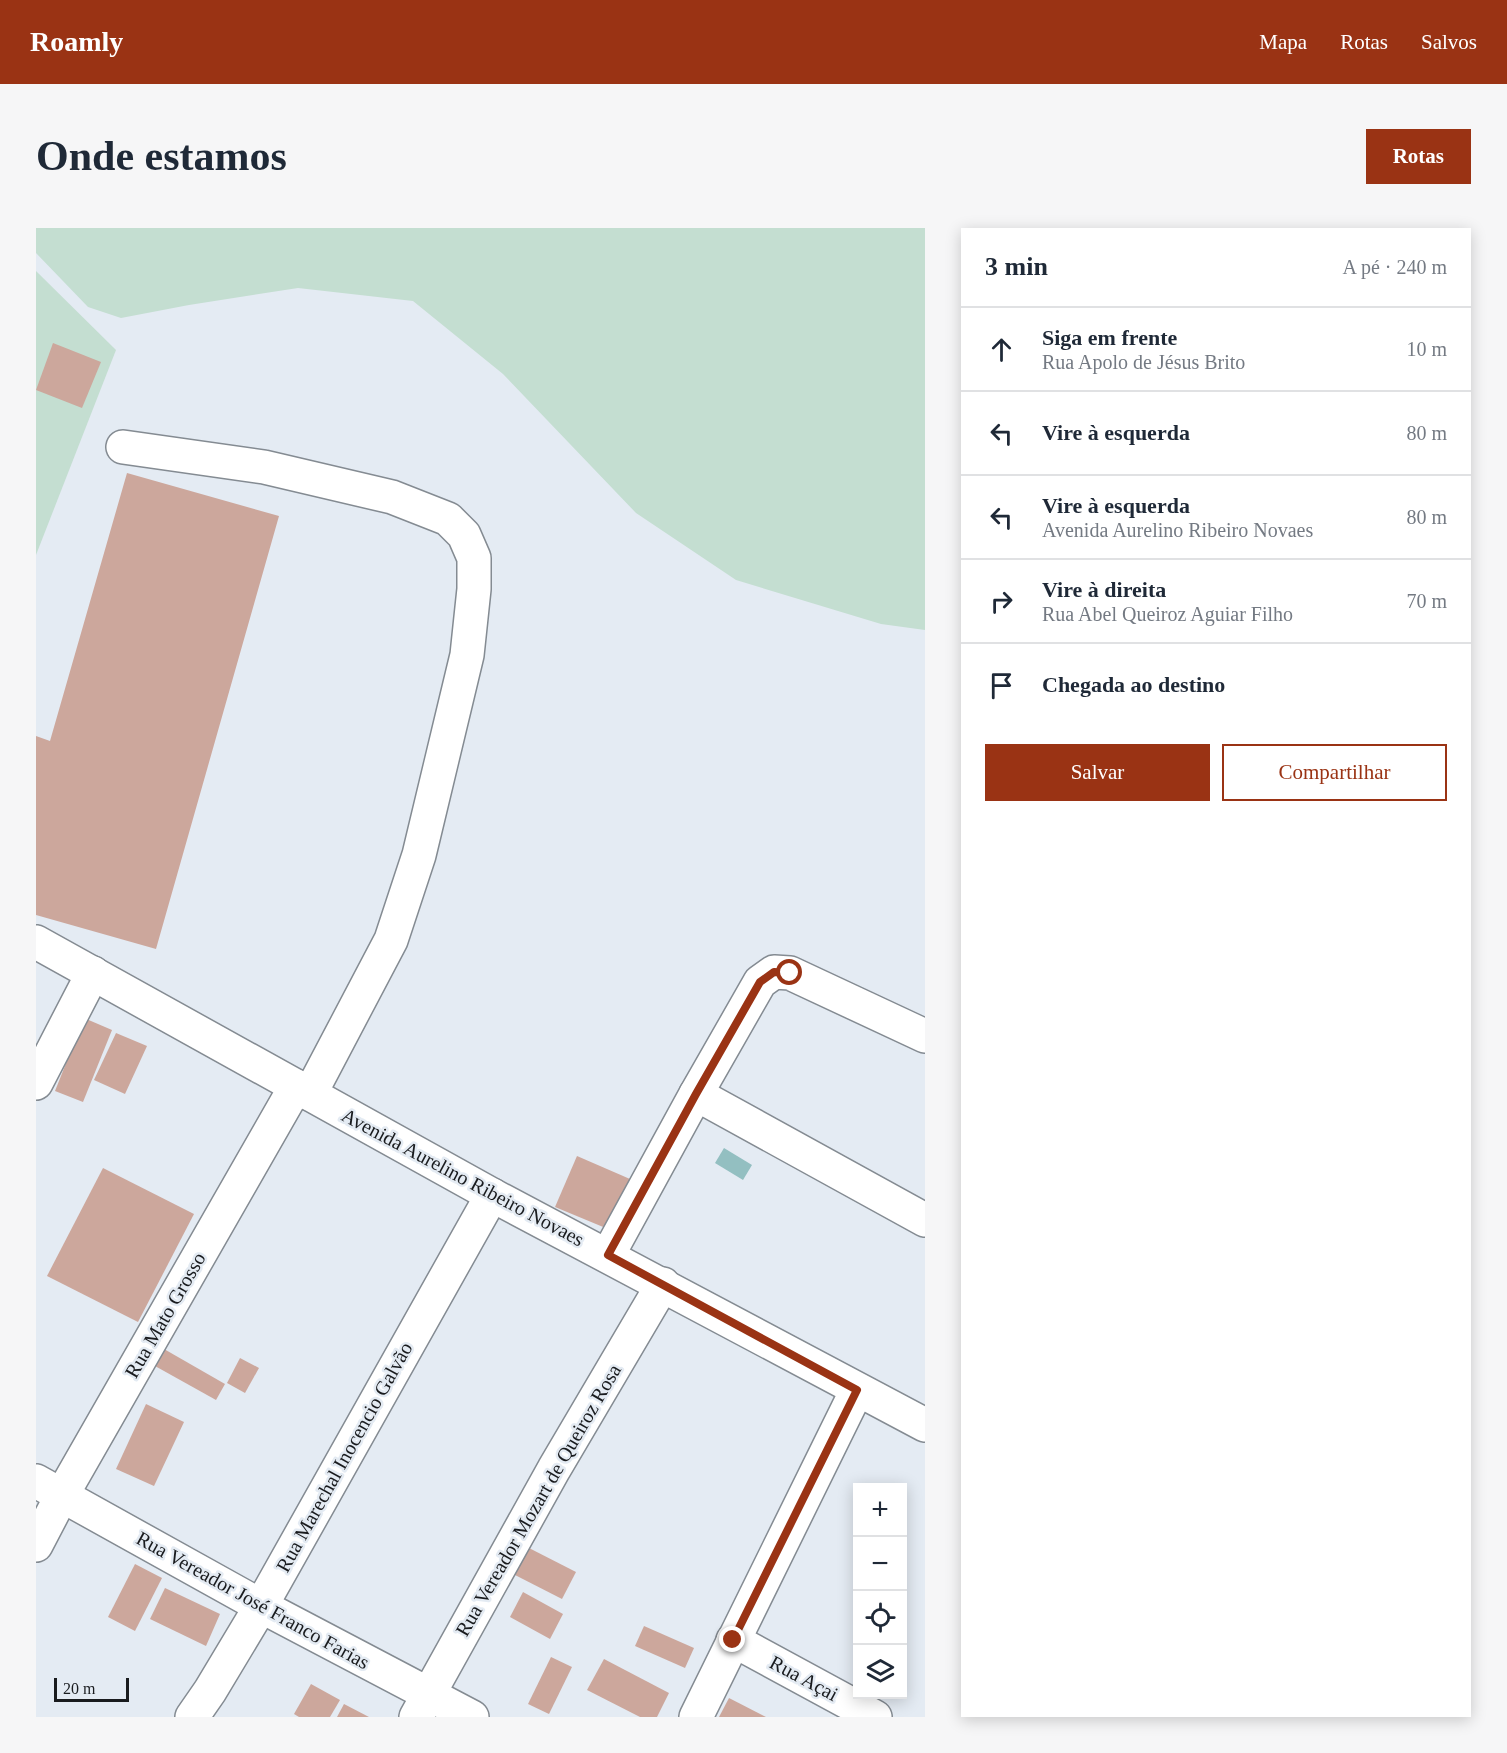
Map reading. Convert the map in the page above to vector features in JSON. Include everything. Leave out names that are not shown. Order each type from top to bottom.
[{"type":"street","name":"Rua Mato Grosso","points":[[36,1545],[49,1488],[303,1090],[391,940],[419,855],[467,655],[474,589],[474,558],[464,535],[448,519],[392,496],[264,467],[123,447]]},
{"type":"street","name":"Avenida Aurelino Ribeiro Novaes","points":[[36,942],[492,1195],[925,1425]]},
{"type":"street","points":[[608,1255],[760,982],[774,972],[790,973],[925,1036]]},
{"type":"street","points":[[36,1083],[93,973]]},
{"type":"street","points":[[696,1094],[925,1220]]},
{"type":"street","name":"Rua Marechal Inocencio Galvão","points":[[192,1717],[261,1606],[492,1195]]},
{"type":"street","name":"Rua Vereador Mozart de Queiroz Rosa","points":[[422,1706],[554,1469],[663,1284]]},
{"type":"street","points":[[696,1717],[857,1390]]},
{"type":"street","name":"Rua Vereador José Franco Farias","points":[[49,1488],[261,1606],[422,1706],[472,1717]]},
{"type":"street","name":"Rua Açai","points":[[733,1640],[875,1717]]},
{"type":"shaded area","points":[[36,228],[925,228],[925,630],[881,624],[736,580],[636,513],[503,374],[413,301],[298,288],[121,318],[88,307],[36,253]]},
{"type":"shaded area","points":[[36,271],[116,350],[36,555]]},
{"type":"shaded area","points":[[724,1148],[752,1165],[743,1180],[715,1163]]},
{"type":"building","points":[[53,343],[101,362],[82,408],[36,390]]},
{"type":"building","points":[[127,473],[279,516],[156,949],[36,915],[36,736],[50,741]]},
{"type":"building","points":[[84,1018],[112,1030],[83,1102],[55,1091]]},
{"type":"building","points":[[116,1033],[147,1046],[125,1094],[94,1080]]},
{"type":"building","points":[[577,1156],[630,1179],[608,1229],[555,1207]]},
{"type":"building","points":[[103,1168],[194,1214],[138,1322],[47,1276]]},
{"type":"building","points":[[164,1349],[225,1384],[216,1400],[155,1366]]},
{"type":"building","points":[[240,1358],[259,1368],[245,1393],[227,1383]]},
{"type":"building","points":[[146,1404],[184,1422],[154,1486],[116,1469]]},
{"type":"building","points":[[529,1548],[576,1572],[562,1599],[515,1575]]},
{"type":"building","points":[[135,1564],[162,1578],[135,1631],[108,1617]]},
{"type":"building","points":[[165,1588],[220,1614],[206,1646],[150,1619]]},
{"type":"building","points":[[523,1592],[563,1614],[550,1639],[510,1617]]},
{"type":"building","points":[[644,1626],[694,1648],[685,1668],[635,1646]]},
{"type":"building","points":[[551,1657],[572,1667],[549,1714],[528,1704]]},
{"type":"building","points":[[604,1659],[669,1693],[657,1717],[640,1717],[587,1690]]},
{"type":"building","points":[[311,1684],[340,1700],[330,1717],[299,1717],[294,1714]]},
{"type":"building","points":[[729,1698],[766,1717],[719,1717]]},
{"type":"building","points":[[344,1704],[369,1717],[337,1717]]},
{"type":"route","points":[[733,1640],[857,1390],[608,1255],[760,982],[774,972],[790,973]]}]
